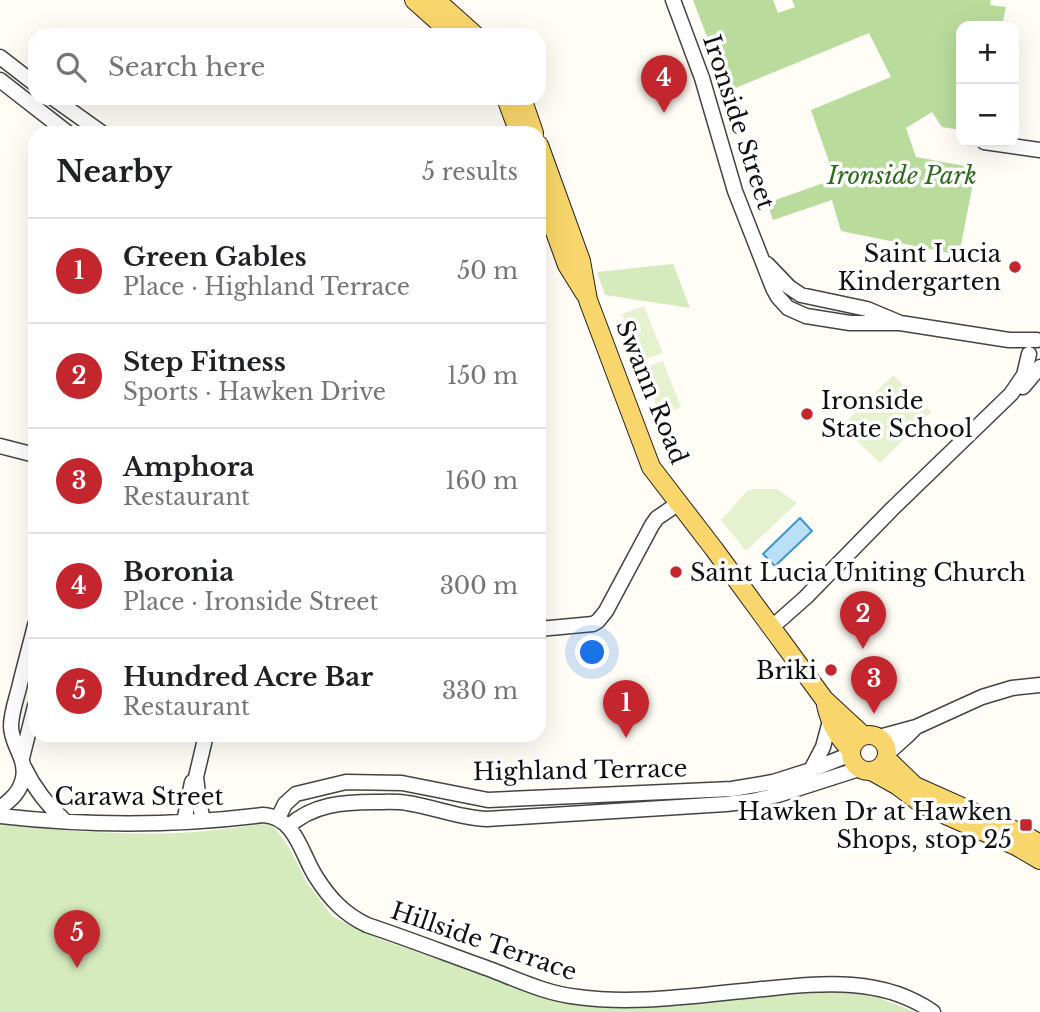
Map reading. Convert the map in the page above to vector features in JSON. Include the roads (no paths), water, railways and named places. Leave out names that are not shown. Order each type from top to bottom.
[{"type":"main road","points":[[414,0],[445,28]]},
{"type":"main road","points":[[436,0],[467,28]]},
{"type":"main road","points":[[509,105],[516,126]]},
{"type":"main road","points":[[524,105],[532,126]]},
{"type":"main road","name":"Swann Road","points":[[546,164],[581,261],[588,300]]},
{"type":"main road","name":"Swann Road","points":[[546,207],[568,265],[588,300],[646,456],[658,478],[714,548],[824,699]]},
{"type":"main road","points":[[824,699],[830,721],[858,761],[923,805],[1016,846],[1040,860]]},
{"type":"main road","points":[[824,699],[879,746],[915,786],[1040,844]]},
{"type":"main road","points":[[858,761],[855,741],[879,746]]},
{"type":"main road","points":[[858,761],[882,767],[879,746]]},
{"type":"street","name":"Ironside Street","points":[[673,0],[702,78],[735,191],[775,293],[783,303],[793,312],[842,322],[900,323],[1016,341],[1039,338]]},
{"type":"street","points":[[0,57],[28,79]]},
{"type":"street","points":[[0,80],[28,102]]},
{"type":"street","points":[[32,105],[59,126]]},
{"type":"street","points":[[64,105],[92,126]]},
{"type":"street","points":[[1019,147],[1040,150]]},
{"type":"street","name":"Ironside Street","points":[[994,338],[1034,359]]},
{"type":"street","points":[[771,628],[806,597],[1011,394],[1034,359],[1031,346],[1039,338]]},
{"type":"street","points":[[0,446],[28,453]]},
{"type":"street","points":[[546,628],[587,625],[598,621],[652,525],[657,518],[679,503]]},
{"type":"street","points":[[28,654],[12,720],[13,736],[23,762],[43,797],[65,821]]},
{"type":"street","points":[[879,746],[982,697],[1012,688],[1040,685]]},
{"type":"street","points":[[811,770],[823,747],[830,721]]},
{"type":"street","points":[[0,808],[18,791],[28,739]]},
{"type":"street","points":[[184,822],[190,788],[197,775],[204,742]]},
{"type":"street","name":"Highland Terrace","points":[[858,761],[778,795],[726,804],[487,819],[466,817],[403,802],[348,802],[321,808],[283,823],[285,804],[296,794],[349,782],[402,783],[470,797],[502,799],[732,789],[774,782],[811,770],[858,761]]},
{"type":"street","points":[[197,775],[203,821]]},
{"type":"street","name":"Carawa Street","points":[[0,816],[65,821],[184,822],[262,815],[283,823]]},
{"type":"street","name":"Hillside Terrace","points":[[283,823],[307,857],[316,878],[334,902],[349,916],[540,988],[573,997],[607,1001],[815,984],[848,984],[875,987],[901,995],[933,1012]]},
{"type":"water","points":[[800,518],[812,531],[775,566],[763,554]]},
{"type":"place","name":"Boronia","points":[[664,113]]},
{"type":"place","name":"Saint Lucia Kindergarten","points":[[1015,267]]},
{"type":"place","name":"Ironside State School","points":[[807,414]]},
{"type":"place","name":"Saint Lucia Uniting Church","points":[[676,572]]},
{"type":"place","name":"Step Fitness","points":[[863,649]]},
{"type":"place","name":"Briki","points":[[831,670]]},
{"type":"place","name":"Amphora","points":[[874,714]]},
{"type":"place","name":"Green Gables","points":[[626,738]]},
{"type":"place","name":"Hawken Dr at Hawken Shops, stop 25","points":[[1026,825]]},
{"type":"place","name":"Hundred Acre Bar","points":[[77,968]]},
{"type":"park label","name":"Ironside Park","points":[[902,175]]}]
